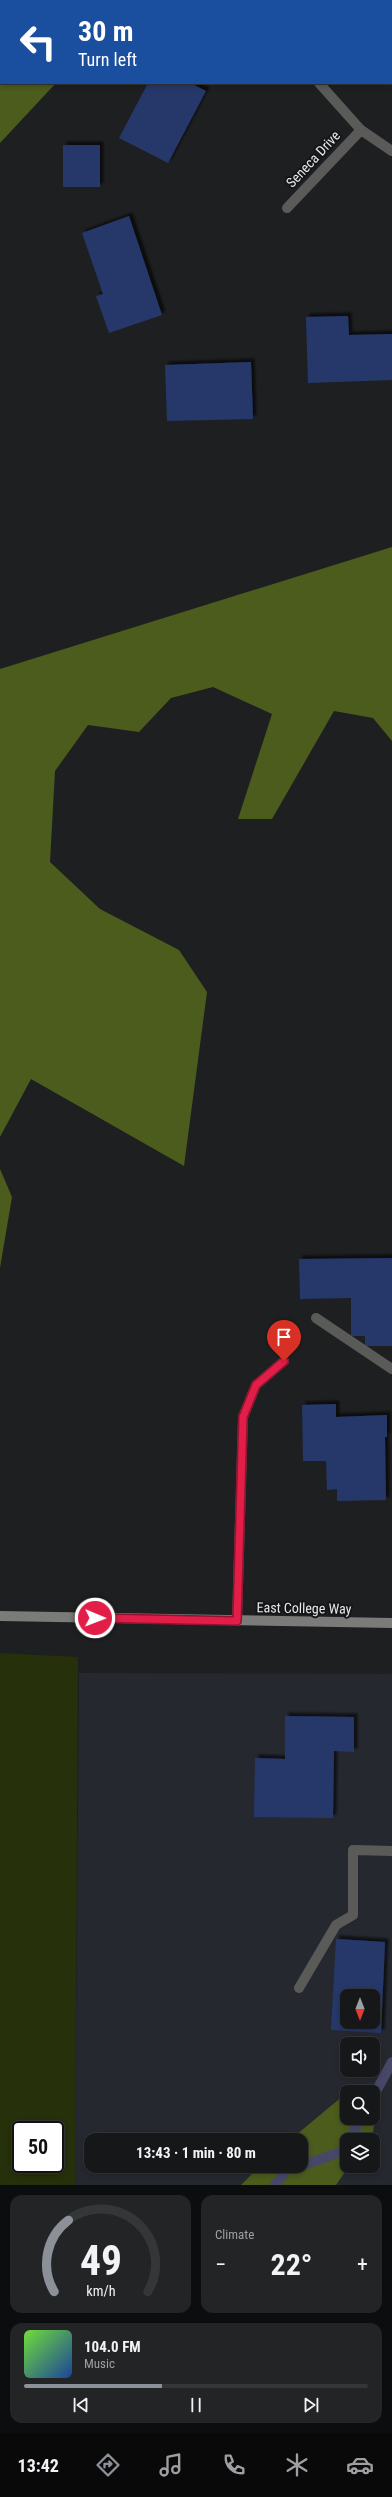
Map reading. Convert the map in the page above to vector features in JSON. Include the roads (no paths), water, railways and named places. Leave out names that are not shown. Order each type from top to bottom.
[{"type":"main road","name":"East College Way","points":[[0,1616],[392,1623]]},
{"type":"street","name":"Seneca Drive","points":[[320,84],[361,130],[392,151]]},
{"type":"street","name":"Seneca Drive","points":[[287,208],[361,130]]},
{"type":"street","points":[[316,1318],[392,1369]]},
{"type":"street","points":[[237,1621],[243,1417],[256,1385],[284,1361]]},
{"type":"street","points":[[299,1988],[336,1925],[353,1915],[353,1850],[392,1851]]},
{"type":"waterway","points":[[380,2085],[392,2062]]},
{"type":"waterway","points":[[353,2133],[357,2125]]},
{"type":"waterway","points":[[308,2164],[340,2152]]},
{"type":"waterway","points":[[275,2185],[285,2173]]}]
